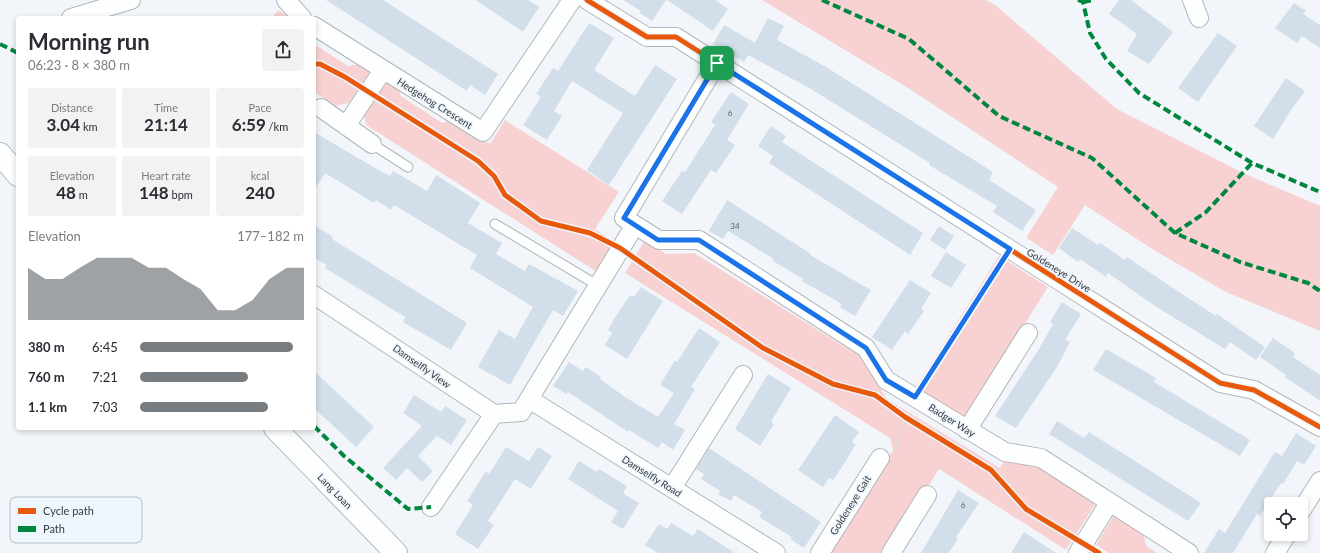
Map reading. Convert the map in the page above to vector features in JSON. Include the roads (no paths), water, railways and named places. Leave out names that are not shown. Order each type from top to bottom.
[{"type":"street","points":[[86,16],[115,12],[131,0]]},
{"type":"street","points":[[286,0],[300,16]]},
{"type":"street","name":"Hedgehog Crescent","points":[[316,27],[483,132],[572,0]]},
{"type":"street","name":"Goldeneye Drive","points":[[587,0],[647,37],[676,37],[1220,383],[1254,390],[1320,427]]},
{"type":"street","points":[[1192,0],[1199,18]]},
{"type":"street","points":[[431,507],[494,414],[521,412],[597,285],[629,221],[717,63]]},
{"type":"street","points":[[346,126],[383,70]]},
{"type":"street","points":[[318,106],[372,144]]},
{"type":"street","points":[[0,154],[16,173]]},
{"type":"street","name":"Badger Way","points":[[629,221],[658,240],[699,240],[866,348],[886,380],[1005,452],[1041,458],[1189,553]]},
{"type":"street","name":"Damselfly View","points":[[316,296],[494,414]]},
{"type":"street","points":[[967,430],[1028,333]]},
{"type":"street","points":[[672,488],[743,375]]},
{"type":"street","name":"Damselfly Road","points":[[528,398],[776,553]]},
{"type":"street","name":"Lang Loan","points":[[277,430],[396,553]]},
{"type":"street","name":"Goldeneye Gait","points":[[820,553],[880,458]]},
{"type":"street","points":[[1308,500],[1320,481]]},
{"type":"street","points":[[891,553],[928,495]]},
{"type":"street","points":[[1078,553],[1109,503]]},
{"type":"street","points":[[1275,553],[1283,541]]},
{"type":"lane","points":[[372,144],[408,167]]},
{"type":"lane","points":[[495,224],[597,285]]}]
